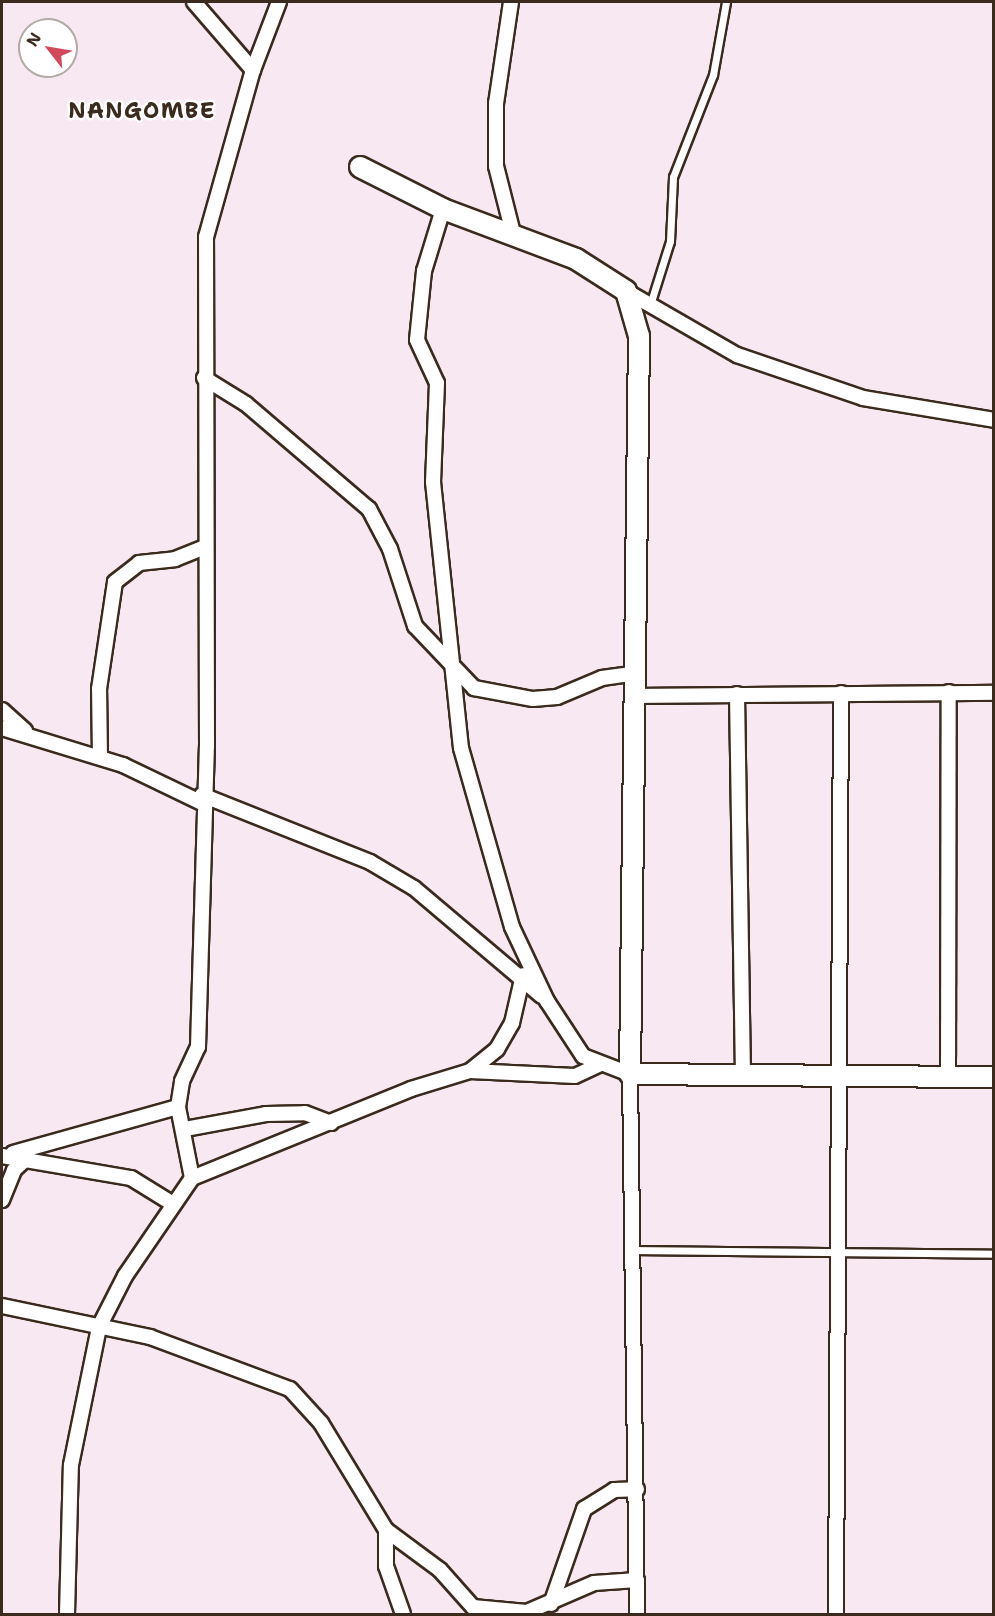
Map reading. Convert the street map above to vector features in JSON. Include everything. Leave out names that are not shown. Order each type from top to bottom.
[{"type":"street","points":[[194,2],[253,70]]},
{"type":"street","points":[[192,1178],[185,1129],[178,1107],[182,1081],[198,1047],[202,799],[207,746],[204,547],[206,237],[253,70],[279,2]]},
{"type":"street","points":[[511,2],[496,104],[496,166],[513,233]]},
{"type":"street","points":[[360,167],[443,209],[513,233],[576,259],[626,291],[738,355],[852,394],[993,420]]},
{"type":"street","points":[[443,209],[424,271],[417,340],[437,383],[433,482],[461,748],[525,956],[547,1001],[583,1056],[599,1065],[630,1074],[743,1078],[993,1077]]},
{"type":"street","points":[[626,291],[639,336],[638,696],[630,1074],[638,1614]]},
{"type":"street","points":[[204,378],[246,404],[369,509],[390,549],[415,626],[474,688],[533,699],[637,674]]},
{"type":"street","points":[[100,757],[99,689],[115,582],[139,563],[175,559],[204,547]]},
{"type":"street","points":[[948,1077],[949,692]]},
{"type":"street","points":[[836,1614],[841,693]]},
{"type":"street","points":[[638,696],[993,693]]},
{"type":"street","points":[[737,694],[743,1078]]},
{"type":"street","points":[[2,710],[25,731]]},
{"type":"street","points":[[2,728],[25,731],[100,757],[202,799],[370,862],[414,888],[547,1001]]},
{"type":"street","points":[[67,1614],[71,1465],[99,1327],[173,1204],[192,1178],[470,1071],[497,1049],[512,1023],[523,980],[525,956]]},
{"type":"street","points":[[470,1071],[576,1076],[599,1065]]},
{"type":"street","points":[[3,1156],[59,1136],[151,1119],[178,1107]]},
{"type":"street","points":[[185,1129],[266,1114],[305,1113],[331,1123]]},
{"type":"street","points":[[3,1156],[28,1157],[131,1178],[173,1204]]},
{"type":"street","points":[[2,1200],[14,1170],[28,1157]]},
{"type":"street","points":[[2,1306],[150,1337],[290,1389],[321,1423],[386,1530],[440,1570],[474,1607],[490,1612],[528,1612],[551,1604],[594,1583],[638,1580]]},
{"type":"street","points":[[551,1604],[584,1509],[614,1490],[637,1489]]},
{"type":"street","points":[[386,1530],[386,1566],[403,1614]]},
{"type":"lane","points":[[651,305],[670,241],[674,177],[713,75],[726,2]]},
{"type":"lane","points":[[633,1250],[993,1254]]},
{"type":"district","name":"NANGOMBE","points":[[142,111]]}]
